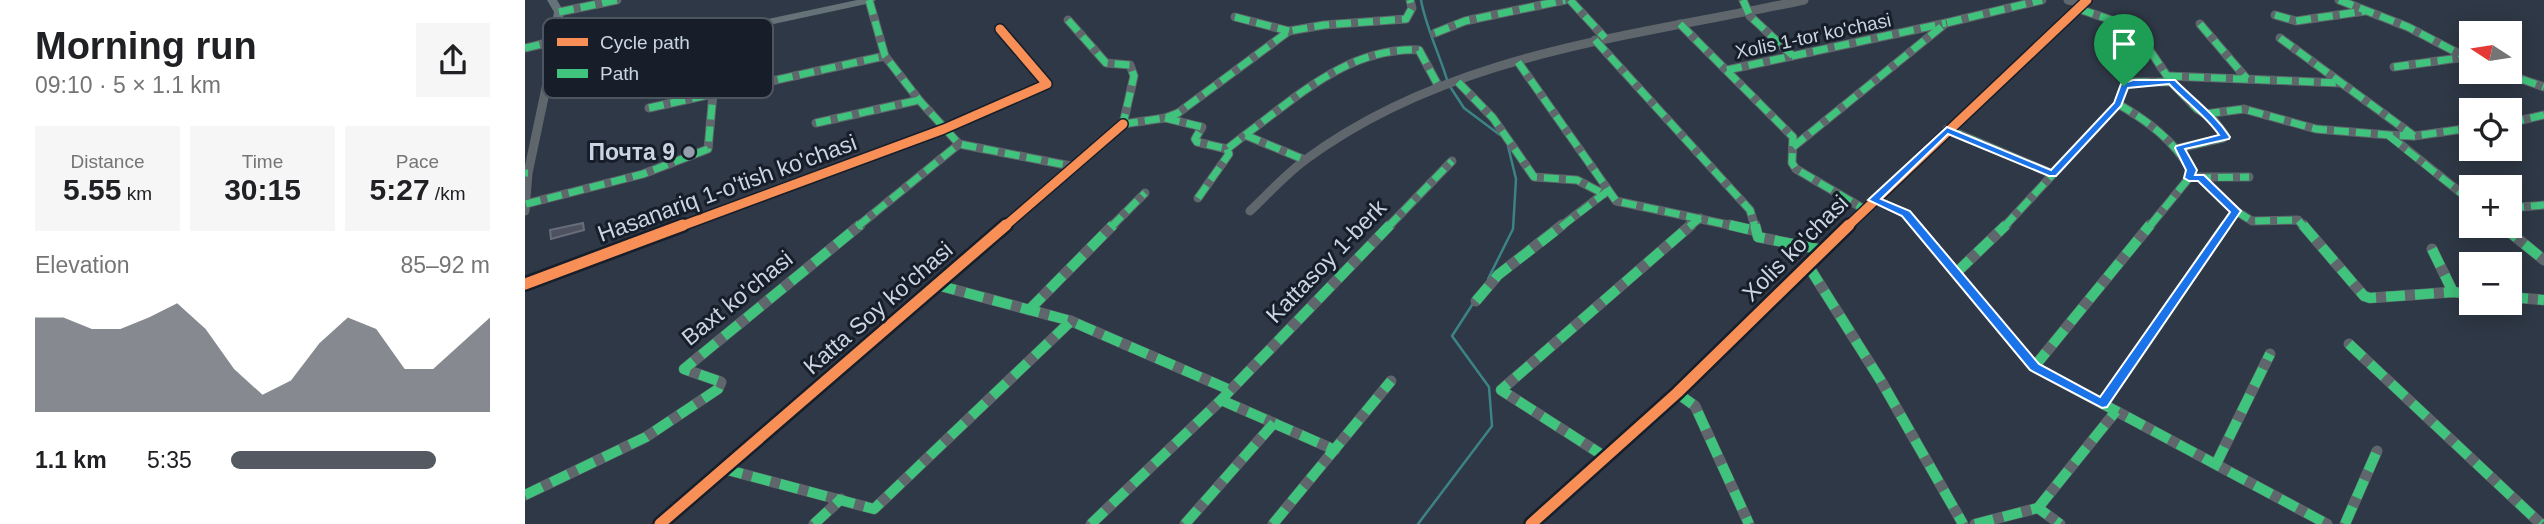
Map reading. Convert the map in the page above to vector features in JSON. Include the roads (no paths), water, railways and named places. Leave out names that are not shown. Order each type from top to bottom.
[{"type":"main road","points":[[552,0],[559,12],[558,18]]},
{"type":"main road","points":[[773,21],[870,0]]},
{"type":"street","points":[[559,12],[617,0]]},
{"type":"street","points":[[870,0],[885,56],[944,130],[959,144],[1072,166]]},
{"type":"street","points":[[1068,20],[1106,63],[1130,65],[1134,76],[1123,124],[1165,118],[1178,113],[1289,31],[1314,26],[1406,19],[1412,8],[1410,0]]},
{"type":"street","points":[[1435,33],[1465,20],[1568,0],[1750,210],[1758,237],[1823,250]]},
{"type":"street","points":[[1743,0],[1748,12],[1793,56]]},
{"type":"street","points":[[1249,211],[1305,160],[1396,106],[1439,87],[1600,39],[1804,0]]},
{"type":"street","name":"Xolis 1-tor ko'chasi","points":[[1727,70],[2042,0]]},
{"type":"street","points":[[2068,0],[2084,4],[2133,27],[2169,79],[2213,119],[2225,137],[2180,148]]},
{"type":"street","points":[[2339,0],[2369,10],[2459,53]]},
{"type":"street","name":"Xolis ko'chasi","points":[[1531,524],[1677,393],[1809,267],[1869,204],[2084,4]]},
{"type":"street","points":[[2275,15],[2297,21],[2369,10]]},
{"type":"street","points":[[1235,17],[1289,31]]},
{"type":"street","name":"Xolis 1-tor ko'chasi","points":[[1793,147],[1946,23]]},
{"type":"street","points":[[1680,24],[1793,137],[1792,163],[1796,169],[1869,204],[1906,214],[2034,367],[2327,524]]},
{"type":"street","points":[[2200,24],[2247,79]]},
{"type":"street","name":"Hasanariq 1-o'tish ko'chasi","points":[[525,284],[944,130],[1047,84],[1000,29]]},
{"type":"street","points":[[2280,38],[2414,136]]},
{"type":"street","points":[[525,48],[543,44]]},
{"type":"street","points":[[1227,149],[1341,66],[1388,51],[1419,50],[1439,87]]},
{"type":"street","points":[[773,81],[885,56]]},
{"type":"street","points":[[2394,66],[2459,59]]},
{"type":"street","points":[[1518,62],[1606,192],[1616,201],[1756,231]]},
{"type":"street","points":[[1956,273],[2029,203],[2118,104],[2127,84],[2169,79],[2341,83]]},
{"type":"street","points":[[2522,79],[2544,87]]},
{"type":"street","points":[[1458,82],[1493,118],[1534,177],[1577,180],[1606,192]]},
{"type":"street","points":[[525,211],[527,173],[543,97]]},
{"type":"street","points":[[649,108],[695,98]]},
{"type":"street","points":[[526,204],[643,174],[708,149],[713,98]]},
{"type":"street","points":[[816,123],[919,100]]},
{"type":"street","points":[[2118,104],[2147,120],[2180,148],[2195,178],[2236,211],[2252,221],[2298,220],[2364,296],[2370,298],[2459,293]]},
{"type":"street","points":[[2205,114],[2244,109],[2316,129],[2389,135],[2414,136],[2459,130]]},
{"type":"street","points":[[2522,120],[2544,115]]},
{"type":"street","points":[[1165,118],[1200,125],[1202,129],[1197,135],[1197,142],[1227,149]]},
{"type":"street","name":"Katta Soy ko'chasi","points":[[660,524],[1123,124]]},
{"type":"street","points":[[1947,130],[2053,174]]},
{"type":"street","points":[[1245,135],[1305,160]]},
{"type":"street","points":[[2389,135],[2459,191]]},
{"type":"street","name":"Baxt ko'chasi","points":[[525,495],[646,437],[718,388],[721,382],[684,369],[959,144]]},
{"type":"street","points":[[1198,198],[1229,154],[1227,149]]},
{"type":"street","name":"Kattasoy 1-berk","points":[[1091,524],[1226,395],[1452,161]]},
{"type":"street","points":[[2034,367],[2195,178],[2249,177]]},
{"type":"street","points":[[1476,302],[1505,270],[1606,192]]},
{"type":"street","points":[[1029,310],[1146,193]]},
{"type":"street","points":[[2522,207],[2544,205]]},
{"type":"street","points":[[2102,404],[2236,211]]},
{"type":"street","points":[[1607,458],[1501,390],[1700,218]]},
{"type":"street","points":[[2517,238],[2544,260]]},
{"type":"street","points":[[2432,249],[2453,292]]},
{"type":"street","points":[[1809,267],[1881,381],[1963,524]]},
{"type":"street","points":[[937,285],[1071,321],[1226,395],[1274,423],[1335,450]]},
{"type":"street","points":[[2522,298],[2544,300]]},
{"type":"street","points":[[724,469],[874,509],[1071,321]]},
{"type":"street","points":[[2349,344],[2541,524]]},
{"type":"street","points":[[2216,464],[2270,354]]},
{"type":"street","points":[[1273,524],[1391,381]]},
{"type":"street","points":[[1677,393],[1695,406],[1749,524]]},
{"type":"street","points":[[1975,524],[2038,508],[2116,411]]},
{"type":"street","points":[[1185,524],[1274,423]]},
{"type":"street","points":[[2346,524],[2377,451]]},
{"type":"street","points":[[814,524],[841,499]]},
{"type":"street","points":[[2038,508],[2060,524]]},
{"type":"waterway","points":[[1421,0],[1448,83]]},
{"type":"waterway","points":[[1449,85],[1464,108],[1500,135]]},
{"type":"waterway","points":[[1488,279],[1513,229],[1516,179],[1508,146]]},
{"type":"waterway","points":[[1418,524],[1492,426],[1489,387],[1452,336],[1474,302]]},
{"type":"place","name":"Почта 9","points":[[689,152]]}]
